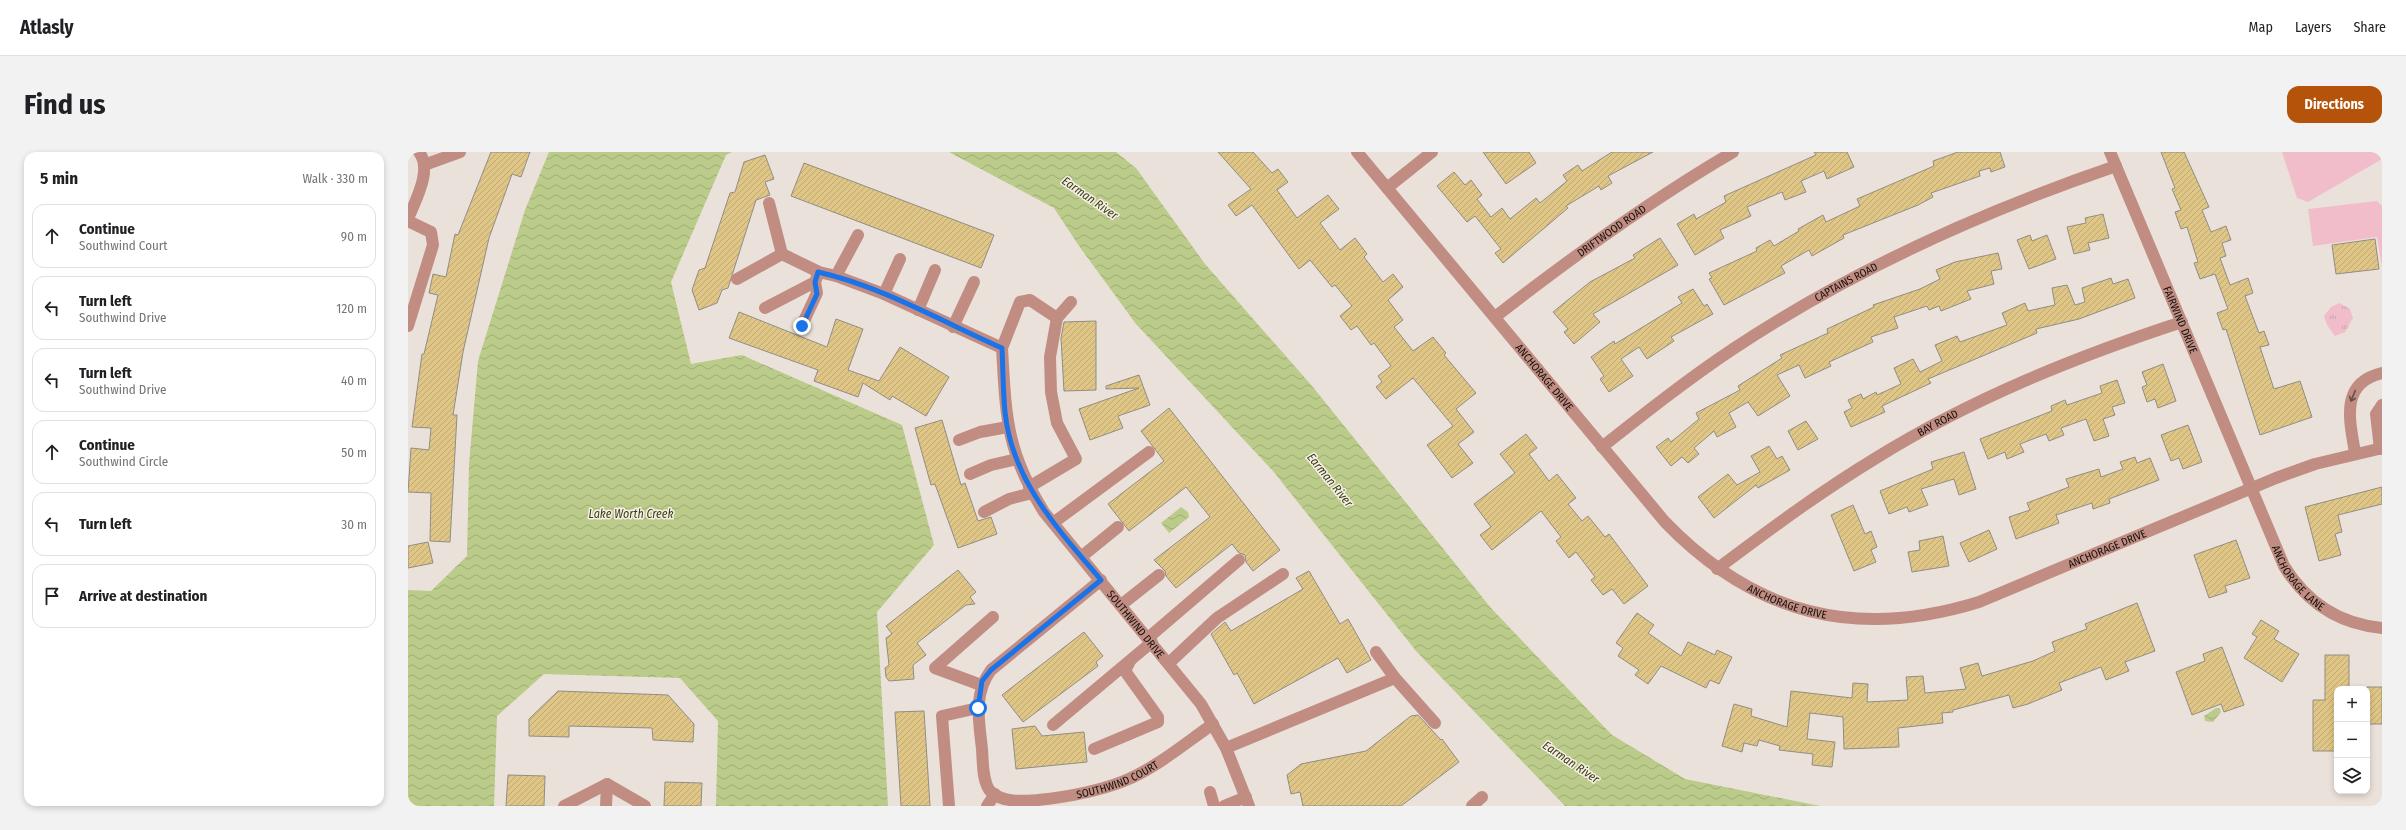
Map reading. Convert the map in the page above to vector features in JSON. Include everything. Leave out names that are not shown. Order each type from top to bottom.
[{"type":"street","points":[[408,326],[433,245],[431,232],[408,220],[424,176],[421,157],[460,152]]},
{"type":"street","name":"ANCHORAGE DRIVE","points":[[1358,152],[1665,522],[1689,547],[1718,569],[1756,592],[1788,605],[1821,614],[1878,620],[1924,617],[1979,602],[2251,488],[2315,464],[2355,453],[2381,448]]},
{"type":"street","points":[[1387,188],[1432,152]]},
{"type":"street","name":"DRIFTWOOD ROAD","points":[[1495,317],[1570,258],[1632,215],[1733,152]]},
{"type":"street","name":"FAIRWIND DRIVE","points":[[2110,152],[2251,488]]},
{"type":"street","name":"CAPTAINS ROAD","points":[[1602,447],[1675,390],[1733,349],[1855,276],[1918,244],[1983,215],[2049,189],[2116,166]]},
{"type":"street","points":[[769,202],[782,254],[817,277]]},
{"type":"street","points":[[836,276],[858,235]]},
{"type":"street","points":[[737,279],[782,254]]},
{"type":"street","points":[[884,294],[900,259]]},
{"type":"street","points":[[918,310],[935,270]]},
{"type":"street","points":[[765,308],[817,277],[836,276],[884,294],[953,327],[1002,348],[1020,302],[1030,300],[1056,318]]},
{"type":"street","points":[[802,326],[817,294],[817,277]]},
{"type":"street","points":[[953,327],[974,282]]},
{"type":"street","points":[[984,512],[1030,490],[1076,458],[1056,423],[1051,392],[1050,357],[1056,318],[1072,302]]},
{"type":"street","name":"BAY ROAD","points":[[1718,569],[1820,493],[1876,457],[1935,424],[1995,394],[2056,367],[2182,322]]},
{"type":"street","name":"SOUTHWIND DRIVE","points":[[1002,348],[1008,427],[1017,460],[1030,490],[1053,522],[1197,699],[1226,748],[1248,801]]},
{"type":"street","points":[[2355,453],[2350,422],[2350,399],[2357,386],[2374,375],[2382,374]]},
{"type":"street","points":[[2381,448],[2376,414],[2382,405]]},
{"type":"street","points":[[959,440],[980,432],[1008,427]]},
{"type":"street","points":[[1053,522],[1149,452]]},
{"type":"street","points":[[970,474],[991,465],[1017,460]]},
{"type":"street","name":"ANCHORAGE LANE","points":[[2251,488],[2284,566],[2301,590],[2324,609],[2341,618],[2366,626],[2382,628]]},
{"type":"street","points":[[1081,557],[1118,527]]},
{"type":"street","points":[[1053,725],[1130,660],[1150,640],[1239,560]]},
{"type":"street","points":[[1169,663],[1218,618],[1283,574]]},
{"type":"street","points":[[1122,606],[1159,575]]},
{"type":"street","points":[[987,806],[995,794],[991,792],[985,780],[978,708],[981,685],[991,670],[1101,580]]},
{"type":"street","points":[[981,685],[935,668],[993,618]]},
{"type":"street","points":[[1376,652],[1395,678],[1435,723]]},
{"type":"street","points":[[1094,749],[1158,722],[1158,717],[1125,671],[1130,660]]},
{"type":"street","points":[[1226,748],[1395,678]]},
{"type":"street","points":[[949,806],[942,716],[978,708]]},
{"type":"street","name":"SOUTHWIND COURT","points":[[995,794],[1003,798],[1046,802],[1124,781],[1146,770],[1213,724]]},
{"type":"street","points":[[564,806],[606,784]]},
{"type":"street","points":[[606,784],[606,806]]},
{"type":"street","points":[[606,784],[645,806]]},
{"type":"street","points":[[1210,792],[1214,806]]},
{"type":"street","points":[[1472,806],[1482,797]]},
{"type":"street","points":[[1224,806],[1248,801]]},
{"type":"green space","points":[[2282,152],[2382,152],[2382,159],[2308,202],[2297,198]]},
{"type":"green space","points":[[2377,201],[2382,206],[2382,267],[2377,237],[2313,246],[2308,209]]},
{"type":"green space","points":[[2339,303],[2350,309],[2353,318],[2345,332],[2335,336],[2327,325],[2324,316],[2331,307]]},
{"type":"water","name":"Lake Worth Creek","points":[[549,152],[732,152],[726,155],[671,282],[691,364],[742,355],[902,425],[934,545],[877,612],[888,806],[716,806],[718,721],[680,678],[544,674],[497,716],[494,806],[408,806],[408,590],[431,591],[467,556],[469,465],[478,361],[525,210]]},
{"type":"water","name":"Earman River","points":[[949,152],[1116,152],[1136,168],[1205,264],[1312,386],[1491,608],[1612,735],[1685,779],[1820,806],[1565,806],[1416,651],[1273,471],[1136,324],[1079,246],[1054,208]]},
{"type":"water","points":[[1181,507],[1188,512],[1189,517],[1169,533],[1161,523]]},
{"type":"water","points":[[2216,708],[2220,708],[2221,712],[2213,722],[2205,721],[2204,716]]},
{"type":"building","points":[[491,152],[530,152],[521,177],[512,174],[489,238],[463,352],[453,415],[457,415],[450,542],[430,541],[431,493],[408,492],[411,448],[429,450],[431,428],[412,427],[422,354],[424,354],[438,295],[429,293],[433,274],[446,277],[455,234],[458,235]]},
{"type":"building","points":[[1218,152],[1253,152],[1272,173],[1278,169],[1288,182],[1277,190],[1297,218],[1328,195],[1339,209],[1320,223],[1340,250],[1355,238],[1367,254],[1364,257],[1383,282],[1393,274],[1403,287],[1388,300],[1403,320],[1394,327],[1413,351],[1433,337],[1446,353],[1444,355],[1476,393],[1456,409],[1474,432],[1458,444],[1473,463],[1452,478],[1427,445],[1453,426],[1413,378],[1386,399],[1376,387],[1382,382],[1378,376],[1391,366],[1374,343],[1371,345],[1357,326],[1351,330],[1340,316],[1352,306],[1335,285],[1332,287],[1310,260],[1299,269],[1252,205],[1236,216],[1228,205],[1251,189]]},
{"type":"building","points":[[1483,152],[1529,152],[1536,163],[1506,184]]},
{"type":"building","points":[[1612,152],[1653,152],[1608,176],[1612,183],[1601,190],[1599,186],[1566,206],[1568,208],[1503,263],[1495,253],[1501,249],[1475,216],[1467,222],[1437,186],[1454,172],[1465,185],[1471,180],[1482,195],[1477,199],[1491,217],[1502,208],[1510,219],[1536,198],[1540,203],[1567,181],[1563,175],[1578,165],[1582,171]]},
{"type":"building","points":[[1814,152],[1847,152],[1854,167],[1827,179],[1824,171],[1801,181],[1806,192],[1785,200],[1782,192],[1747,207],[1751,216],[1720,230],[1724,238],[1695,255],[1677,224],[1694,214],[1696,219],[1726,202],[1724,196],[1816,155]]},
{"type":"building","points":[[1958,152],[2000,152],[2005,167],[1991,172],[1990,168],[1979,171],[1980,176],[1931,193],[1933,197],[1918,205],[1843,235],[1844,238],[1812,256],[1809,250],[1781,266],[1785,273],[1724,305],[1709,279],[1712,278],[1709,273],[1757,251],[1756,248],[1770,240],[1774,246],[1799,231],[1798,229],[1823,215],[1826,222],[1860,206],[1857,199],[1934,166],[1933,161]]},
{"type":"building","points":[[2161,152],[2184,152],[2209,207],[2202,210],[2211,232],[2226,226],[2231,240],[2222,243],[2226,256],[2220,258],[2230,285],[2248,278],[2253,293],[2245,296],[2259,333],[2264,331],[2269,345],[2260,347],[2274,389],[2300,381],[2312,417],[2260,435],[2226,329],[2223,330],[2217,313],[2228,309],[2215,274],[2200,279],[2194,263],[2198,262],[2187,227],[2181,229],[2175,212],[2181,210],[2172,189],[2175,188]]},
{"type":"building","points":[[765,155],[774,179],[765,182],[770,195],[756,200],[728,288],[722,290],[717,303],[699,310],[692,290],[699,270],[705,268],[730,193],[735,192],[744,162]]},
{"type":"building","points":[[804,163],[994,235],[981,268],[791,196]]},
{"type":"building","points":[[2103,214],[2109,238],[2088,243],[2090,250],[2074,254],[2067,227],[2086,223],[2085,218]]},
{"type":"building","points":[[2030,235],[2032,241],[2047,235],[2056,259],[2029,269],[2017,240]]},
{"type":"building","points":[[1660,238],[1678,265],[1593,314],[1600,322],[1574,344],[1564,332],[1568,329],[1553,312],[1590,282],[1635,258],[1633,255]]},
{"type":"building","points":[[2375,239],[2379,269],[2336,274],[2332,245]]},
{"type":"building","points":[[1998,253],[2002,269],[1991,271],[1994,284],[1967,291],[1971,299],[1941,311],[1939,306],[1929,310],[1927,306],[1894,317],[1898,328],[1871,337],[1873,342],[1829,362],[1831,366],[1805,378],[1799,365],[1777,375],[1790,396],[1758,416],[1748,402],[1729,413],[1736,427],[1717,437],[1714,431],[1694,448],[1699,454],[1688,463],[1682,457],[1671,466],[1656,447],[1668,438],[1671,442],[1699,419],[1696,413],[1740,390],[1738,386],[1782,358],[1780,355],[1828,333],[1827,329],[1874,307],[1873,305],[1920,289],[1940,279],[1936,270],[1955,262]]},
{"type":"building","points":[[2111,278],[2113,284],[2128,279],[2135,298],[2079,319],[2036,329],[2037,333],[1928,379],[1931,383],[1882,406],[1885,412],[1851,427],[1844,412],[1852,408],[1848,400],[1861,394],[1863,399],[1876,392],[1877,395],[1901,384],[1894,368],[1913,359],[1920,372],[1942,361],[1935,345],[1957,336],[1960,342],[2007,325],[2002,313],[2025,303],[2028,311],[2055,305],[2052,288],[2067,285],[2075,305],[2085,302],[2082,288]]},
{"type":"building","points":[[1693,289],[1704,306],[1707,304],[1713,314],[1671,337],[1674,341],[1647,359],[1639,347],[1621,359],[1633,376],[1609,392],[1600,379],[1604,376],[1591,357],[1614,341],[1615,344],[1682,303],[1678,297]]},
{"type":"building","points":[[739,312],[827,347],[836,319],[863,329],[848,370],[879,381],[900,347],[949,377],[926,416],[892,396],[890,400],[863,383],[858,397],[814,381],[818,370],[729,338]]},
{"type":"building","points":[[1096,321],[1096,390],[1064,391],[1061,338],[1064,322]]},
{"type":"building","points":[[2163,364],[2176,401],[2158,408],[2155,399],[2147,402],[2142,387],[2147,385],[2142,372]]},
{"type":"building","points":[[1139,375],[1150,405],[1118,416],[1123,428],[1090,440],[1079,409],[1139,388],[1106,389],[1106,386]]},
{"type":"building","points":[[2117,380],[2125,403],[2112,407],[2115,415],[2103,419],[2109,436],[2094,441],[2086,419],[2061,428],[2064,435],[2049,441],[2046,434],[2020,444],[2024,452],[2007,459],[2005,452],[1988,459],[1980,439],[2052,411],[2051,406],[2065,400],[2067,405],[2102,393],[2100,386]]},
{"type":"building","points":[[1169,408],[1280,550],[1253,571],[1246,562],[1245,555],[1239,553],[1232,544],[1176,588],[1166,576],[1165,571],[1154,560],[1210,517],[1186,487],[1129,531],[1108,504],[1164,461],[1141,431]]},
{"type":"building","points":[[942,420],[961,485],[965,483],[978,521],[991,517],[997,534],[958,548],[935,484],[931,485],[915,428]]},
{"type":"building","points":[[1806,421],[1818,439],[1798,450],[1788,431]]},
{"type":"building","points":[[2188,425],[2202,462],[2183,469],[2179,458],[2171,461],[2161,435]]},
{"type":"building","points":[[1526,434],[1537,448],[1529,454],[1549,481],[1557,474],[1576,498],[1568,504],[1582,521],[1588,516],[1605,537],[1609,534],[1648,586],[1624,604],[1612,589],[1603,595],[1591,580],[1595,577],[1576,552],[1569,558],[1556,541],[1561,537],[1541,511],[1492,550],[1480,535],[1491,527],[1474,504],[1515,473],[1500,454]]},
{"type":"building","points":[[1769,446],[1777,459],[1782,456],[1790,470],[1758,488],[1756,485],[1714,518],[1698,497],[1728,474],[1737,485],[1760,472],[1751,456]]},
{"type":"building","points":[[1964,452],[1976,489],[1959,495],[1954,479],[1921,489],[1928,505],[1909,512],[1907,507],[1889,514],[1880,491],[1933,469],[1931,462]]},
{"type":"building","points":[[2135,457],[2137,463],[2150,458],[2159,480],[2109,499],[2110,503],[2093,509],[2092,503],[2056,515],[2059,523],[2016,539],[2009,517],[2030,510],[2027,503],[2069,487],[2066,479],[2099,469],[2101,477],[2123,469],[2120,462]]},
{"type":"building","points":[[2382,487],[2382,504],[2338,515],[2342,532],[2335,534],[2341,555],[2319,561],[2305,507]]},
{"type":"building","points":[[1853,505],[1865,534],[1871,531],[1877,547],[1871,550],[1876,562],[1854,571],[1831,515]]},
{"type":"building","points":[[1989,530],[1997,549],[1969,562],[1960,543]]},
{"type":"building","points":[[1943,536],[1949,566],[1912,572],[1908,552],[1920,550],[1919,541]]},
{"type":"building","points":[[2236,540],[2250,578],[2225,586],[2227,592],[2209,598],[2194,555]]},
{"type":"building","points":[[428,542],[433,563],[408,568],[408,546]]},
{"type":"building","points":[[958,570],[976,592],[970,597],[975,604],[966,605],[917,643],[926,655],[913,665],[914,679],[889,681],[886,677],[885,668],[889,665],[886,638],[892,634],[886,626]]},
{"type":"building","points":[[1309,571],[1340,624],[1348,619],[1371,660],[1347,673],[1338,658],[1254,704],[1237,673],[1234,675],[1211,634],[1225,622],[1231,631],[1303,589],[1296,578]]},
{"type":"building","points":[[2137,603],[2155,651],[2125,662],[2129,671],[2106,680],[2101,667],[2059,683],[2062,690],[2028,704],[2013,708],[2009,695],[1953,710],[1953,712],[1942,713],[1943,723],[1898,728],[1899,747],[1844,749],[1843,717],[1810,713],[1807,739],[1835,742],[1832,767],[1812,765],[1813,754],[1779,750],[1780,746],[1759,740],[1757,746],[1744,743],[1742,752],[1722,746],[1734,704],[1752,709],[1751,716],[1787,727],[1791,691],[1852,698],[1853,683],[1868,684],[1867,702],[1908,700],[1906,677],[1923,676],[1925,693],[1966,689],[1960,668],[1978,663],[1982,676],[2033,661],[2055,651],[2052,642],[2087,629],[2085,624]]},
{"type":"building","points":[[1637,613],[1654,625],[1648,633],[1681,656],[1688,642],[1715,655],[1717,650],[1732,657],[1719,684],[1710,680],[1706,688],[1661,666],[1648,684],[1635,675],[1639,670],[1618,656],[1623,648],[1616,643]]},
{"type":"building","points":[[2261,620],[2279,631],[2274,639],[2299,654],[2282,682],[2244,658],[2257,637],[2252,634]]},
{"type":"building","points":[[1084,632],[1103,656],[1096,662],[1098,666],[1023,722],[1002,695]]},
{"type":"building","points":[[2222,647],[2244,705],[2224,712],[2221,704],[2192,715],[2176,672],[2205,661],[2203,654]]},
{"type":"building","points":[[2325,655],[2349,655],[2349,686],[2334,686],[2334,751],[2313,751],[2313,700],[2325,700]]},
{"type":"building","points":[[2370,687],[2382,687],[2382,724],[2370,724]]},
{"type":"building","points":[[558,691],[668,695],[694,724],[693,742],[653,740],[652,728],[569,726],[569,737],[529,736],[529,719]]},
{"type":"building","points":[[924,711],[930,806],[901,806],[895,712]]},
{"type":"building","points":[[1418,715],[1441,740],[1442,739],[1459,762],[1401,806],[1303,806],[1300,792],[1291,794],[1287,775],[1301,764],[1366,751],[1411,716]]},
{"type":"building","points":[[1035,726],[1042,736],[1084,732],[1087,762],[1016,769],[1012,729]]},
{"type":"building","points":[[508,775],[545,776],[544,806],[506,806]]},
{"type":"building","points":[[665,782],[702,783],[701,806],[664,806]]},
{"type":"route","points":[[802,326],[817,294],[815,282],[818,272],[836,276],[884,294],[953,327],[1002,348],[1005,412],[1010,441],[1020,469],[1044,512],[1101,580],[991,670],[982,681],[978,708]]}]
